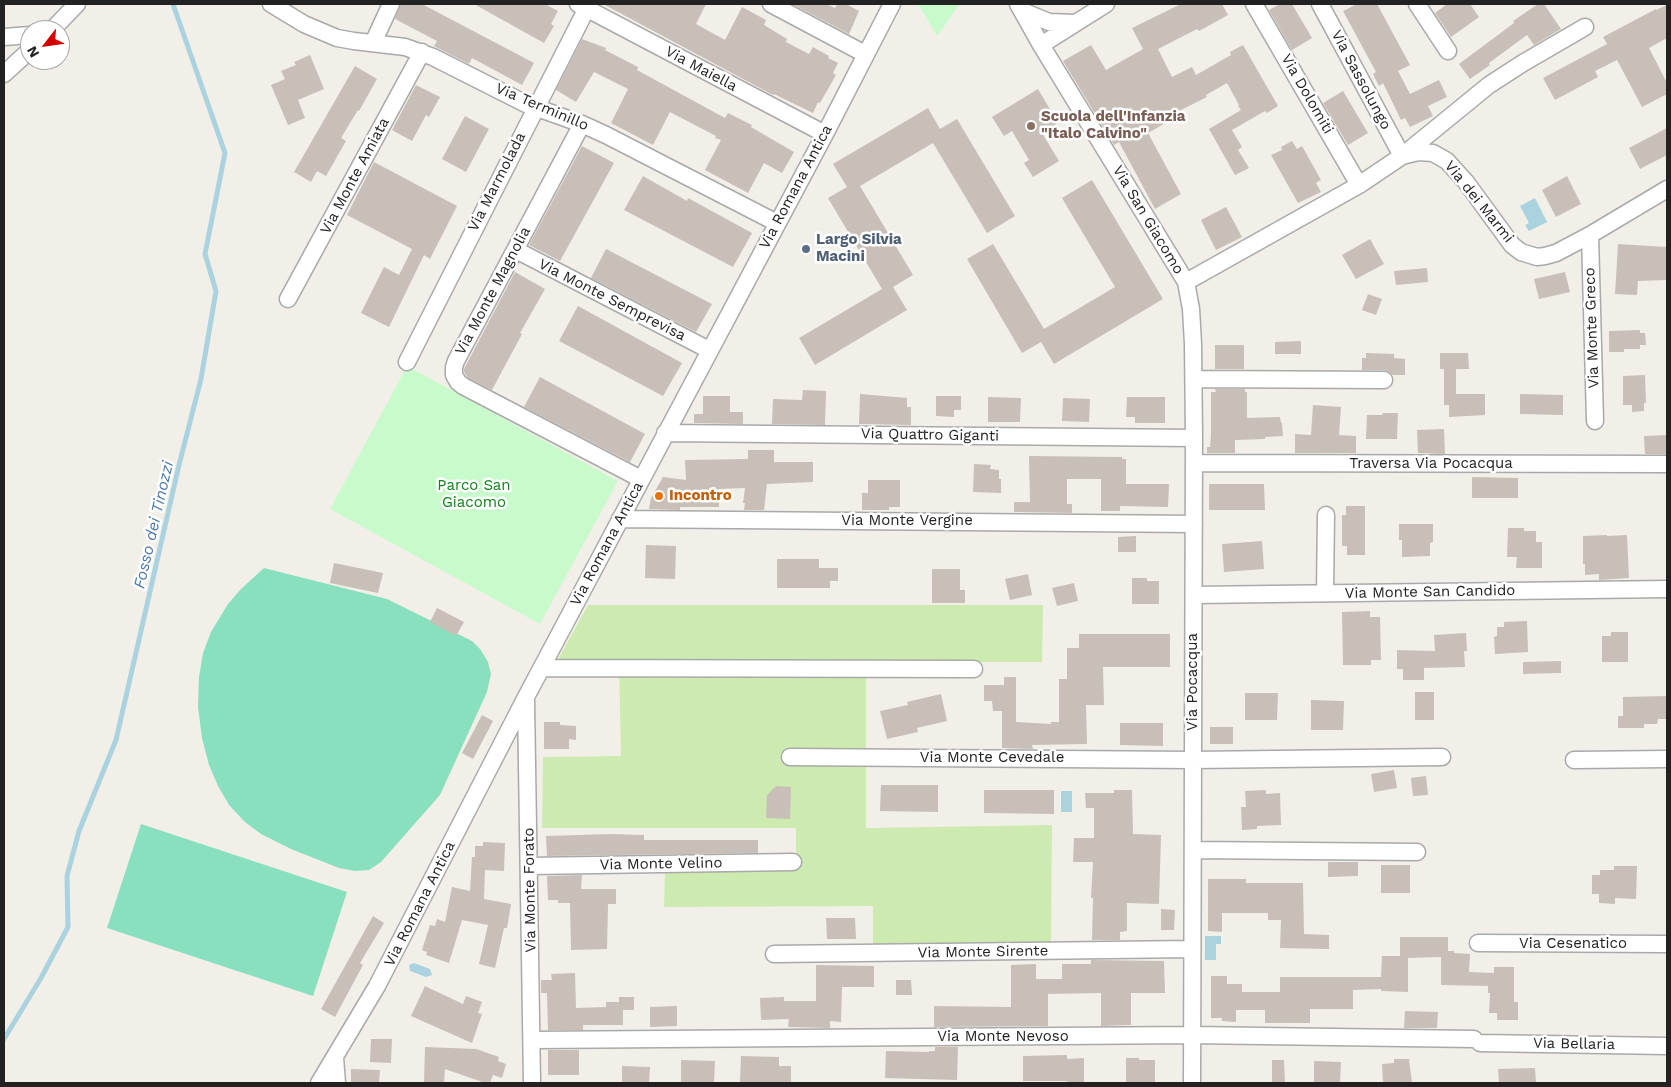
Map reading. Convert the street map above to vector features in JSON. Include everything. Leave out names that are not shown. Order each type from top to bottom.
[{"type":"street","points":[[62,20],[77,4]]},
{"type":"street","name":"Via Terminillo","points":[[271,4],[296,20],[348,41],[405,47],[422,52],[535,108],[582,124],[777,223]]},
{"type":"street","points":[[373,43],[391,4]]},
{"type":"street","points":[[771,4],[865,54]]},
{"type":"street","name":"Via Romana Antica","points":[[319,1083],[374,992],[526,697],[892,4]]},
{"type":"street","points":[[1041,45],[1106,4]]},
{"type":"street","name":"Via Dolomiti","points":[[1254,4],[1359,185]]},
{"type":"street","name":"Via Sassolungo","points":[[1320,4],[1402,156]]},
{"type":"street","points":[[1417,4],[1448,51]]},
{"type":"street","name":"Via Marmolada","points":[[407,362],[535,108],[584,5]]},
{"type":"street","name":"Via Maiella","points":[[584,5],[825,134]]},
{"type":"street","points":[[1020,7],[1049,22],[1076,23]]},
{"type":"street","name":"Via San Giacomo","points":[[1020,7],[1041,45],[1186,282]]},
{"type":"street","points":[[1402,156],[1489,86],[1523,63],[1585,27]]},
{"type":"street","points":[[4,37],[20,36]]},
{"type":"street","name":"Via Monte Amiata","points":[[288,299],[422,52]]},
{"type":"street","points":[[4,74],[20,59]]},
{"type":"street","name":"Via Monte Magnolia","points":[[582,124],[456,361],[454,370],[456,379],[463,386],[641,479]]},
{"type":"street","name":"Via dei Marmi","points":[[1186,282],[1359,185],[1402,156],[1424,152],[1438,155],[1447,161],[1466,182],[1512,245],[1526,254],[1541,257],[1551,255],[1590,235],[1667,189]]},
{"type":"street","name":"Via Monte Greco","points":[[1590,235],[1595,421]]},
{"type":"street","name":"Via Monte Semprevisa","points":[[516,250],[709,350]]},
{"type":"street","name":"Via Pocacqua","points":[[1186,282],[1191,309],[1194,379],[1192,1083]]},
{"type":"street","points":[[1194,379],[1384,380]]},
{"type":"street","name":"Via Quattro Giganti","points":[[665,433],[1194,438]]},
{"type":"street","name":"Traversa Via Pocacqua","points":[[1194,463],[1667,464]]},
{"type":"street","points":[[1325,593],[1326,515]]},
{"type":"street","name":"Via Monte Vergine","points":[[620,519],[1194,524]]},
{"type":"street","name":"Via Monte San Candido","points":[[1194,595],[1667,589]]},
{"type":"street","points":[[542,668],[974,669]]},
{"type":"street","name":"Via Monte Forato","points":[[526,697],[532,1083]]},
{"type":"street","name":"Via Monte Cevedale","points":[[790,757],[1193,760],[1442,758]]},
{"type":"street","points":[[1574,760],[1667,760]]},
{"type":"street","points":[[1193,850],[1417,852]]},
{"type":"street","name":"Via Monte Velino","points":[[530,866],[793,862]]},
{"type":"street","name":"Via Cesenatico","points":[[1478,943],[1667,944]]},
{"type":"street","name":"Via Monte Sirente","points":[[774,954],[1192,949]]},
{"type":"street","name":"Via Monte Nevoso","points":[[532,1040],[1192,1035],[1477,1041]]},
{"type":"street","name":"Via Bellaria","points":[[1477,1041],[1667,1046]]},
{"type":"street","points":[[335,1058],[338,1083]]},
{"type":"green space","points":[[918,4],[960,4],[937,36]]},
{"type":"green space","name":"Parco San Giacomo","points":[[407,366],[618,481],[540,624],[330,509]]},
{"type":"green space","points":[[264,568],[387,599],[472,641],[480,649],[488,662],[491,674],[487,692],[440,795],[381,862],[369,870],[355,871],[339,868],[291,849],[261,834],[245,822],[229,805],[209,765],[202,738],[198,707],[199,677],[203,653],[211,632],[228,604]]},
{"type":"green space","points":[[588,605],[1043,605],[1042,662],[866,662],[866,828],[1052,825],[1051,943],[873,946],[873,906],[664,907],[665,873],[796,869],[796,828],[542,828],[543,757],[621,756],[619,662],[556,663]]},
{"type":"green space","points":[[141,824],[347,892],[313,996],[107,928]]},
{"type":"water","points":[[1535,198],[1547,222],[1529,231],[1525,225],[1529,223],[1520,206]]},
{"type":"water","points":[[1061,791],[1072,791],[1072,812],[1061,812]]},
{"type":"water","points":[[1205,936],[1221,936],[1221,944],[1216,944],[1216,960],[1205,960]]},
{"type":"water","points":[[414,963],[430,969],[432,975],[426,977],[410,971],[409,965]]},
{"type":"building","points":[[401,4],[422,4],[534,63],[522,85],[472,58],[469,64],[434,46],[437,41],[395,19]]},
{"type":"building","points":[[474,4],[545,4],[558,11],[551,24],[554,26],[544,43]]},
{"type":"building","points":[[603,4],[706,4],[696,24],[725,40],[742,7],[766,20],[764,25],[787,39],[786,42],[809,54],[813,47],[829,56],[828,58],[838,63],[833,73],[836,75],[813,113],[773,95]]},
{"type":"building","points":[[792,4],[826,4],[835,8],[837,4],[846,4],[859,11],[849,34]]},
{"type":"building","points":[[1181,4],[1222,4],[1228,15],[1199,31],[1197,29],[1158,49],[1172,77],[1192,67],[1196,75],[1231,55],[1230,52],[1243,45],[1278,106],[1267,113],[1265,111],[1232,130],[1242,147],[1238,150],[1249,168],[1235,175],[1209,129],[1241,110],[1227,83],[1206,95],[1207,97],[1167,117],[1169,121],[1148,133],[1181,194],[1155,209],[1119,142],[1114,145],[1063,61],[1091,45],[1106,70],[1143,49],[1132,28]]},
{"type":"building","points":[[1280,4],[1292,4],[1312,38],[1292,50],[1269,10]]},
{"type":"building","points":[[1357,4],[1377,4],[1410,65],[1398,71],[1410,94],[1439,80],[1447,97],[1428,106],[1433,116],[1410,127],[1405,118],[1401,120],[1383,83],[1379,86],[1373,74],[1376,72],[1343,11]]},
{"type":"building","points":[[1447,4],[1470,4],[1479,17],[1451,37],[1435,13]]},
{"type":"building","points":[[1538,4],[1544,4],[1561,29],[1534,45],[1527,35],[1470,79],[1459,64],[1514,23],[1513,21]]},
{"type":"building","points":[[1667,5],[1667,38],[1649,48],[1667,83],[1667,94],[1642,107],[1617,60],[1595,71],[1598,77],[1555,100],[1543,78],[1607,44],[1603,37]]},
{"type":"building","points":[[582,39],[606,48],[605,50],[638,67],[637,70],[725,118],[728,113],[752,125],[751,127],[794,152],[782,173],[764,163],[748,193],[705,170],[721,140],[715,138],[716,136],[670,112],[653,145],[611,123],[628,89],[594,72],[576,102],[556,90]]},
{"type":"building","points":[[310,55],[324,89],[298,100],[305,118],[288,125],[271,85],[285,79],[281,71],[296,65],[294,62]]},
{"type":"building","points":[[355,66],[377,79],[341,138],[346,141],[326,176],[317,171],[311,182],[294,172]]},
{"type":"building","points":[[416,85],[440,97],[429,117],[426,115],[412,141],[392,130]]},
{"type":"building","points":[[1038,89],[1058,123],[1042,133],[1059,161],[1033,177],[1024,163],[1029,160],[1012,131],[1004,136],[992,117]]},
{"type":"building","points":[[1343,91],[1368,133],[1348,145],[1323,103]]},
{"type":"building","points":[[928,108],[940,129],[957,119],[1015,216],[987,233],[933,143],[860,186],[913,275],[893,287],[907,310],[815,365],[799,338],[882,289],[828,198],[847,187],[833,164]]},
{"type":"building","points":[[465,116],[489,129],[466,172],[442,159]]},
{"type":"building","points":[[1667,128],[1667,155],[1640,169],[1629,148]]},
{"type":"building","points":[[1292,141],[1297,149],[1302,146],[1321,180],[1316,183],[1321,192],[1298,203],[1271,155],[1282,150],[1281,147]]},
{"type":"building","points":[[582,146],[614,163],[560,261],[529,245]]},
{"type":"building","points":[[374,162],[457,206],[430,259],[424,255],[389,327],[361,313],[384,267],[399,275],[412,249],[347,215]]},
{"type":"building","points":[[643,176],[687,201],[688,198],[752,233],[733,267],[624,210]]},
{"type":"building","points":[[1567,176],[1581,204],[1556,217],[1542,190]]},
{"type":"building","points":[[1092,180],[1163,299],[1054,364],[1041,342],[1022,353],[967,259],[993,244],[1044,329],[1115,287],[1062,198]]},
{"type":"building","points":[[1226,207],[1242,237],[1216,250],[1201,220]]},
{"type":"building","points":[[1370,239],[1384,264],[1356,279],[1342,255]]},
{"type":"building","points":[[1618,244],[1667,247],[1667,280],[1638,281],[1637,295],[1615,294]]},
{"type":"building","points":[[606,249],[712,304],[696,332],[591,278]]},
{"type":"building","points":[[1427,268],[1428,282],[1396,285],[1394,271]]},
{"type":"building","points":[[515,272],[545,289],[520,333],[522,334],[492,390],[468,378],[464,369]]},
{"type":"building","points":[[1565,272],[1570,292],[1539,299],[1534,279]]},
{"type":"building","points":[[1368,294],[1382,299],[1376,315],[1362,310]]},
{"type":"building","points":[[578,306],[682,363],[663,396],[559,341]]},
{"type":"building","points":[[1640,330],[1640,333],[1645,333],[1646,345],[1640,345],[1640,349],[1624,349],[1624,352],[1609,352],[1609,331]]},
{"type":"building","points":[[1301,341],[1301,354],[1275,354],[1275,342]]},
{"type":"building","points":[[1215,345],[1244,345],[1244,369],[1215,369]]},
{"type":"building","points":[[1366,353],[1394,354],[1394,358],[1405,359],[1405,375],[1393,375],[1384,370],[1362,370],[1362,358],[1366,358]]},
{"type":"building","points":[[1440,353],[1468,353],[1469,369],[1456,369],[1456,394],[1485,394],[1485,415],[1449,417],[1449,405],[1444,405],[1444,369],[1440,369]]},
{"type":"building","points":[[1645,375],[1646,403],[1644,403],[1644,411],[1632,412],[1632,405],[1623,405],[1623,376]]},
{"type":"building","points":[[540,377],[645,434],[630,462],[524,407]]},
{"type":"building","points":[[1215,389],[1245,389],[1245,392],[1247,392],[1247,418],[1280,417],[1283,436],[1235,440],[1235,453],[1207,453],[1207,447],[1210,447],[1211,435],[1211,392],[1216,392]]},
{"type":"building","points":[[803,390],[826,391],[825,425],[772,424],[773,399],[802,400]]},
{"type":"building","points":[[860,394],[907,398],[907,407],[911,407],[911,425],[859,424]]},
{"type":"building","points":[[1520,394],[1563,395],[1563,415],[1520,414]]},
{"type":"building","points":[[703,396],[730,396],[730,412],[743,412],[743,424],[694,423],[694,414],[703,414]]},
{"type":"building","points":[[936,396],[961,396],[961,410],[954,410],[954,417],[936,416]]},
{"type":"building","points":[[988,397],[1021,398],[1020,422],[988,422]]},
{"type":"building","points":[[1127,397],[1165,397],[1165,423],[1135,423],[1135,417],[1126,417]]},
{"type":"building","points":[[1063,398],[1090,399],[1089,422],[1062,421]]},
{"type":"building","points":[[1313,405],[1341,407],[1339,435],[1356,436],[1356,453],[1295,453],[1295,434],[1311,435]]},
{"type":"building","points":[[1383,413],[1398,413],[1397,439],[1366,439],[1367,415],[1382,415]]},
{"type":"building","points":[[1444,429],[1445,454],[1418,453],[1417,430]]},
{"type":"building","points":[[1667,435],[1667,454],[1645,454],[1644,436]]},
{"type":"building","points":[[748,450],[774,450],[774,462],[813,462],[813,482],[767,484],[764,510],[744,510],[745,488],[719,489],[719,507],[680,507],[680,510],[649,509],[651,498],[663,477],[686,480],[685,460],[748,459]]},
{"type":"building","points":[[1029,456],[1122,457],[1122,459],[1126,459],[1126,484],[1169,484],[1168,507],[1120,506],[1120,511],[1101,511],[1101,479],[1067,479],[1067,504],[1072,504],[1072,513],[1014,512],[1014,502],[1030,502]]},
{"type":"building","points":[[974,464],[991,465],[990,469],[999,470],[1001,493],[973,492]]},
{"type":"building","points":[[1472,477],[1518,478],[1518,498],[1472,498]]},
{"type":"building","points":[[868,480],[900,480],[900,507],[889,507],[889,510],[862,510],[862,493],[868,493]]},
{"type":"building","points":[[1209,484],[1264,484],[1265,510],[1209,510]]},
{"type":"building","points":[[1346,506],[1365,506],[1365,555],[1347,555],[1347,546],[1342,546],[1342,515],[1346,515]]},
{"type":"building","points":[[1399,524],[1433,524],[1433,542],[1430,543],[1430,556],[1402,557],[1402,540],[1399,540]]},
{"type":"building","points":[[1508,528],[1524,528],[1524,531],[1536,531],[1536,542],[1542,542],[1542,568],[1516,568],[1517,557],[1507,557]]},
{"type":"building","points":[[1627,535],[1629,578],[1599,580],[1599,574],[1585,575],[1583,536]]},
{"type":"building","points":[[1136,536],[1136,552],[1118,552],[1118,537]]},
{"type":"building","points":[[1262,541],[1264,569],[1224,572],[1222,544]]},
{"type":"building","points":[[646,545],[676,546],[675,579],[645,578]]},
{"type":"building","points":[[777,559],[819,559],[819,568],[838,568],[838,581],[830,581],[830,588],[777,588]]},
{"type":"building","points":[[334,563],[383,573],[378,593],[330,583]]},
{"type":"building","points":[[932,569],[960,569],[960,590],[965,590],[965,603],[932,603]]},
{"type":"building","points":[[1028,574],[1032,595],[1010,600],[1005,579]]},
{"type":"building","points":[[1132,578],[1147,578],[1147,581],[1159,581],[1159,604],[1132,604]]},
{"type":"building","points":[[1074,583],[1078,601],[1057,606],[1052,588]]},
{"type":"building","points":[[437,608],[464,622],[456,636],[430,622]]},
{"type":"building","points":[[1370,611],[1370,617],[1380,617],[1381,660],[1371,660],[1371,665],[1343,665],[1342,612]]},
{"type":"building","points":[[1527,621],[1528,652],[1495,654],[1494,637],[1497,636],[1497,627],[1504,627],[1504,622]]},
{"type":"building","points":[[1611,632],[1628,632],[1628,662],[1602,662],[1602,636],[1611,636]]},
{"type":"building","points":[[1466,633],[1467,651],[1464,651],[1465,667],[1424,668],[1424,680],[1403,680],[1403,669],[1397,669],[1397,650],[1435,651],[1434,635]]},
{"type":"building","points":[[1079,634],[1170,634],[1170,667],[1103,667],[1104,705],[1086,705],[1087,744],[1032,745],[1033,749],[1002,748],[1002,711],[993,711],[992,701],[984,701],[984,685],[1004,685],[1004,677],[1016,677],[1016,722],[1051,724],[1051,722],[1059,722],[1059,679],[1067,679],[1067,648],[1079,648]]},
{"type":"building","points":[[1561,661],[1561,673],[1523,674],[1523,662]]},
{"type":"building","points":[[1415,692],[1434,692],[1434,720],[1415,720]]},
{"type":"building","points":[[1245,693],[1278,693],[1277,720],[1245,720]]},
{"type":"building","points":[[941,694],[947,721],[917,728],[918,732],[887,739],[880,711],[908,705],[907,702]]},
{"type":"building","points":[[1666,696],[1667,719],[1658,719],[1657,724],[1644,724],[1644,728],[1618,728],[1618,716],[1623,716],[1623,697]]},
{"type":"building","points":[[1311,700],[1344,701],[1343,730],[1311,730]]},
{"type":"building","points":[[482,715],[493,721],[473,759],[462,753]]},
{"type":"building","points":[[544,722],[560,722],[560,725],[576,726],[576,740],[569,739],[569,749],[544,749]]},
{"type":"building","points":[[1120,723],[1163,723],[1163,746],[1120,745]]},
{"type":"building","points":[[1210,727],[1233,727],[1233,744],[1210,744]]},
{"type":"building","points":[[1394,770],[1397,788],[1374,792],[1371,774]]},
{"type":"building","points":[[1426,776],[1428,795],[1413,796],[1411,778]]},
{"type":"building","points":[[881,785],[938,785],[938,812],[880,811]]},
{"type":"building","points":[[776,786],[791,787],[790,819],[766,818],[767,795]]},
{"type":"building","points":[[984,790],[1054,790],[1054,814],[984,813]]},
{"type":"building","points":[[1114,790],[1132,790],[1133,834],[1161,835],[1159,904],[1127,903],[1127,931],[1120,932],[1120,940],[1092,940],[1093,898],[1091,898],[1093,862],[1073,862],[1074,838],[1094,838],[1094,808],[1086,808],[1085,793],[1114,793]]},
{"type":"building","points":[[1266,790],[1266,794],[1280,793],[1281,825],[1257,826],[1257,829],[1242,830],[1241,807],[1246,807],[1245,791]]},
{"type":"building","points":[[644,835],[644,840],[758,840],[758,853],[547,856],[546,836]]},
{"type":"building","points":[[483,842],[505,843],[504,871],[485,870],[484,899],[511,904],[507,928],[504,928],[495,968],[479,964],[488,925],[462,920],[449,963],[426,955],[427,952],[422,950],[430,925],[435,926],[437,919],[445,922],[452,887],[470,891],[472,857],[475,857],[475,846],[483,846]]},
{"type":"building","points":[[1328,862],[1358,862],[1358,876],[1328,877]]},
{"type":"building","points":[[1381,865],[1410,865],[1410,893],[1381,893]]},
{"type":"building","points":[[1614,866],[1637,866],[1636,899],[1615,898],[1615,904],[1599,903],[1599,894],[1592,894],[1592,875],[1600,875],[1600,870],[1614,870]]},
{"type":"building","points":[[582,875],[581,889],[616,889],[616,904],[608,904],[607,949],[571,950],[570,903],[558,903],[558,900],[548,900],[547,876]]},
{"type":"building","points":[[1208,879],[1246,879],[1246,883],[1303,883],[1304,934],[1329,935],[1329,949],[1280,948],[1281,920],[1268,920],[1268,913],[1222,913],[1222,932],[1208,931]]},
{"type":"building","points":[[1161,909],[1175,910],[1174,930],[1161,930]]},
{"type":"building","points":[[373,916],[384,923],[360,963],[363,965],[335,1017],[321,1009]]},
{"type":"building","points":[[826,918],[855,918],[856,939],[827,939]]},
{"type":"building","points":[[1400,937],[1448,937],[1448,951],[1470,954],[1469,972],[1494,973],[1494,967],[1514,967],[1514,1002],[1518,1002],[1518,1020],[1497,1020],[1497,1013],[1489,1013],[1490,993],[1488,993],[1488,986],[1441,985],[1441,957],[1408,958],[1408,992],[1381,991],[1381,989],[1353,990],[1353,1009],[1310,1009],[1310,1023],[1265,1023],[1265,1010],[1236,1010],[1236,1022],[1222,1021],[1222,1018],[1211,1018],[1211,976],[1227,976],[1227,984],[1242,984],[1242,992],[1280,992],[1280,977],[1381,977],[1382,956],[1400,956]]},
{"type":"building","points":[[1091,960],[1164,961],[1165,993],[1131,993],[1131,1025],[1101,1026],[1101,993],[1048,994],[1048,1026],[934,1027],[934,1006],[1011,1007],[1011,965],[1036,964],[1036,979],[1062,979],[1062,964],[1091,964]]},
{"type":"building","points":[[816,965],[874,966],[874,987],[842,987],[841,1022],[830,1021],[830,1028],[788,1027],[789,1019],[761,1020],[760,998],[784,997],[784,1001],[816,1001]]},
{"type":"building","points":[[575,973],[576,1008],[606,1007],[606,1002],[619,1002],[619,997],[634,997],[634,1010],[623,1010],[623,1025],[583,1025],[583,1030],[548,1030],[547,993],[541,993],[541,980],[552,980],[551,974]]},
{"type":"building","points":[[896,980],[911,980],[912,995],[896,995]]},
{"type":"building","points":[[425,986],[463,1004],[466,996],[482,1002],[478,1013],[482,1014],[472,1043],[411,1016]]},
{"type":"building","points":[[677,1006],[677,1026],[650,1027],[650,1007]]},
{"type":"building","points":[[1405,1011],[1438,1012],[1437,1028],[1404,1028]]},
{"type":"building","points":[[371,1039],[392,1039],[391,1063],[370,1062]]},
{"type":"building","points":[[425,1047],[476,1049],[499,1057],[498,1061],[506,1064],[502,1078],[493,1075],[490,1083],[485,1083],[445,1069],[444,1083],[424,1083]]},
{"type":"building","points":[[935,1047],[958,1047],[957,1080],[885,1078],[886,1051],[929,1052],[935,1051]]},
{"type":"building","points":[[548,1050],[579,1050],[579,1075],[548,1075]]},
{"type":"building","points":[[1067,1055],[1067,1059],[1084,1058],[1084,1083],[1023,1081],[1023,1056]]},
{"type":"building","points":[[741,1056],[779,1057],[779,1066],[791,1066],[791,1082],[740,1082]]},
{"type":"building","points":[[1126,1058],[1155,1060],[1155,1083],[1126,1083]]},
{"type":"building","points":[[1394,1059],[1409,1059],[1412,1083],[1383,1083],[1382,1064],[1394,1063]]},
{"type":"building","points":[[681,1060],[715,1061],[714,1083],[681,1083]]},
{"type":"building","points":[[1272,1060],[1284,1060],[1285,1083],[1272,1083]]},
{"type":"building","points":[[1314,1061],[1341,1062],[1340,1083],[1314,1083]]},
{"type":"building","points":[[622,1066],[650,1067],[649,1083],[622,1083]]},
{"type":"building","points":[[1535,1068],[1536,1083],[1499,1083],[1498,1069]]},
{"type":"building","points":[[351,1069],[380,1070],[379,1083],[351,1083]]},
{"type":"waterway","name":"Fosso dei Tinozzi","points":[[4,1039],[41,978],[68,927],[67,876],[79,831],[116,740],[179,465],[201,379],[216,291],[205,254],[225,153],[173,4]]},
{"type":"place","name":"Scuola dell'Infanzia \"Italo Calvino\"","points":[[1031,126]]},
{"type":"place","name":"Largo Silvia Macini","points":[[806,249]]},
{"type":"place","name":"Incontro","points":[[659,496]]}]
